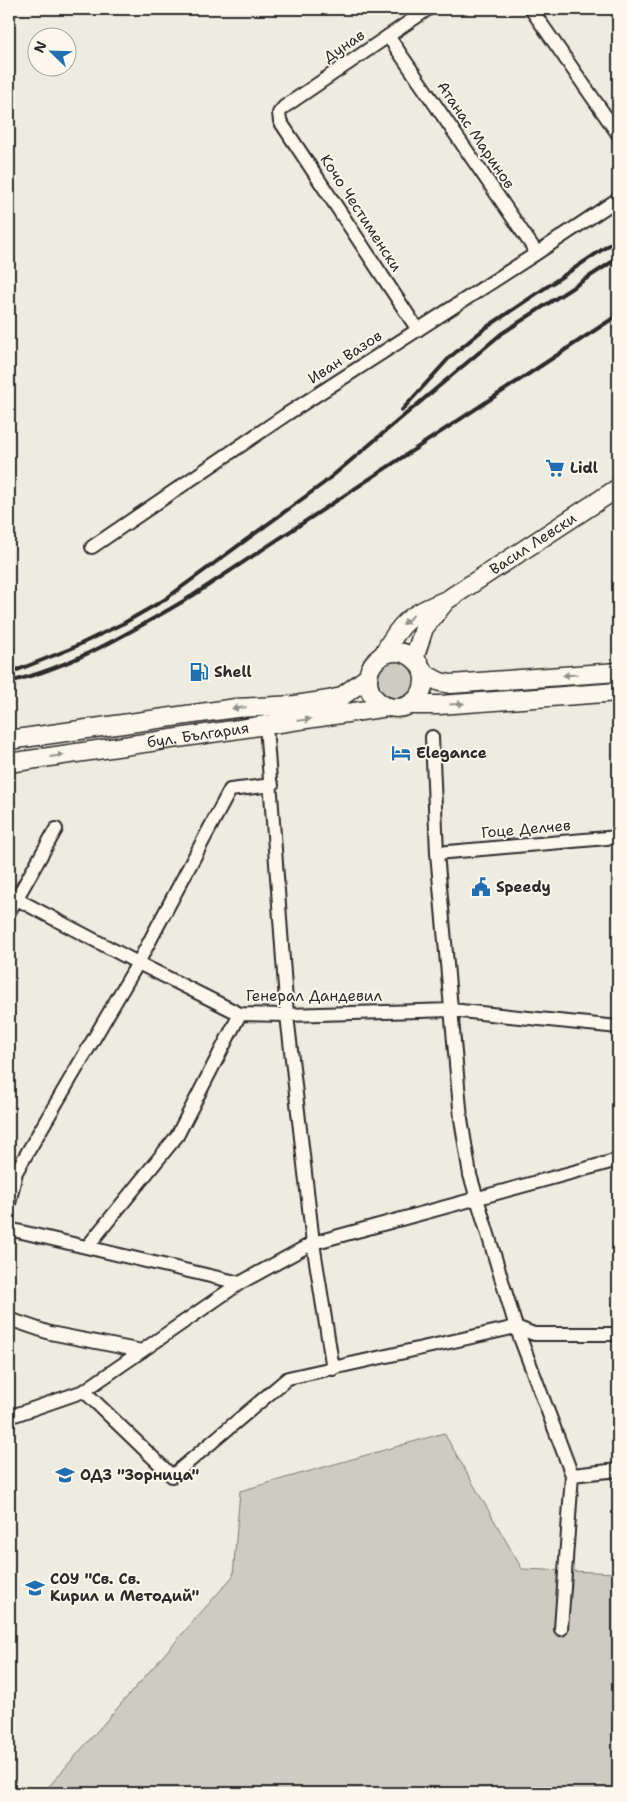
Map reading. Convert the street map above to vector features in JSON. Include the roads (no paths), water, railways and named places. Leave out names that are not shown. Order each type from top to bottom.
[{"type":"main road","name":"Васил Левски","points":[[383,656],[398,629],[419,611],[447,600],[618,488]]},
{"type":"main road","name":"Васил Левски","points":[[419,666],[424,628],[447,600]]},
{"type":"main road","points":[[618,672],[451,684],[440,682],[407,655],[399,652],[383,656],[376,661],[368,677],[368,686],[375,700],[388,707],[395,708],[409,705],[439,705],[618,692]]},
{"type":"main road","points":[[409,705],[420,694],[424,682],[419,666]]},
{"type":"main road","name":"бул. България","points":[[9,740],[236,708],[296,705],[329,700],[346,693],[368,677]]},
{"type":"main road","name":"бул. България","points":[[9,763],[388,707]]},
{"type":"street","name":"Дунав","points":[[280,113],[284,107],[428,9]]},
{"type":"street","points":[[531,9],[618,134]]},
{"type":"street","name":"Атанас Маринов","points":[[388,36],[537,253]]},
{"type":"street","name":"Кочо Честименски","points":[[280,113],[280,121],[418,330]]},
{"type":"street","name":"Иван Вазов","points":[[92,547],[287,414],[618,199]]},
{"type":"street","points":[[266,726],[272,785],[287,1016],[313,1243],[333,1369]]},
{"type":"street","points":[[432,737],[437,853],[461,1119],[470,1175],[516,1327],[572,1475],[561,1629]]},
{"type":"street","points":[[9,1204],[13,1170],[138,963],[230,790],[272,785]]},
{"type":"street","points":[[9,912],[13,896],[56,829]]},
{"type":"street","name":"Гоце Делчев","points":[[437,853],[618,837]]},
{"type":"street","name":"Генерал Дандевил","points":[[13,896],[138,963],[240,1014],[287,1016],[451,1010],[618,1027]]},
{"type":"street","points":[[87,1247],[177,1136],[240,1014]]},
{"type":"street","points":[[9,1417],[84,1391],[240,1283],[313,1243],[618,1160]]},
{"type":"street","points":[[9,1229],[240,1283]]},
{"type":"street","points":[[9,1319],[50,1333],[142,1351]]},
{"type":"street","points":[[84,1391],[172,1476],[288,1378],[516,1327],[534,1334],[618,1334]]},
{"type":"street","points":[[572,1475],[618,1470]]},
{"type":"railway","points":[[402,410],[450,357],[484,329],[618,239]]},
{"type":"railway","points":[[9,672],[70,649],[124,623],[164,600],[324,483],[501,334],[618,258]]},
{"type":"railway","points":[[9,682],[57,667],[81,657],[126,634],[192,596],[618,315]]},
{"type":"place","name":"Lidl","points":[[555,468]]},
{"type":"place","name":"Shell","points":[[199,672]]},
{"type":"place","name":"Elegance","points":[[401,753]]},
{"type":"place","name":"Speedy","points":[[481,887]]},
{"type":"place","name":"ОДЗ \"Зорница\"","points":[[65,1475]]},
{"type":"place","name":"СОУ \"Св. Св. Кирил и Методий\"","points":[[35,1588]]}]
